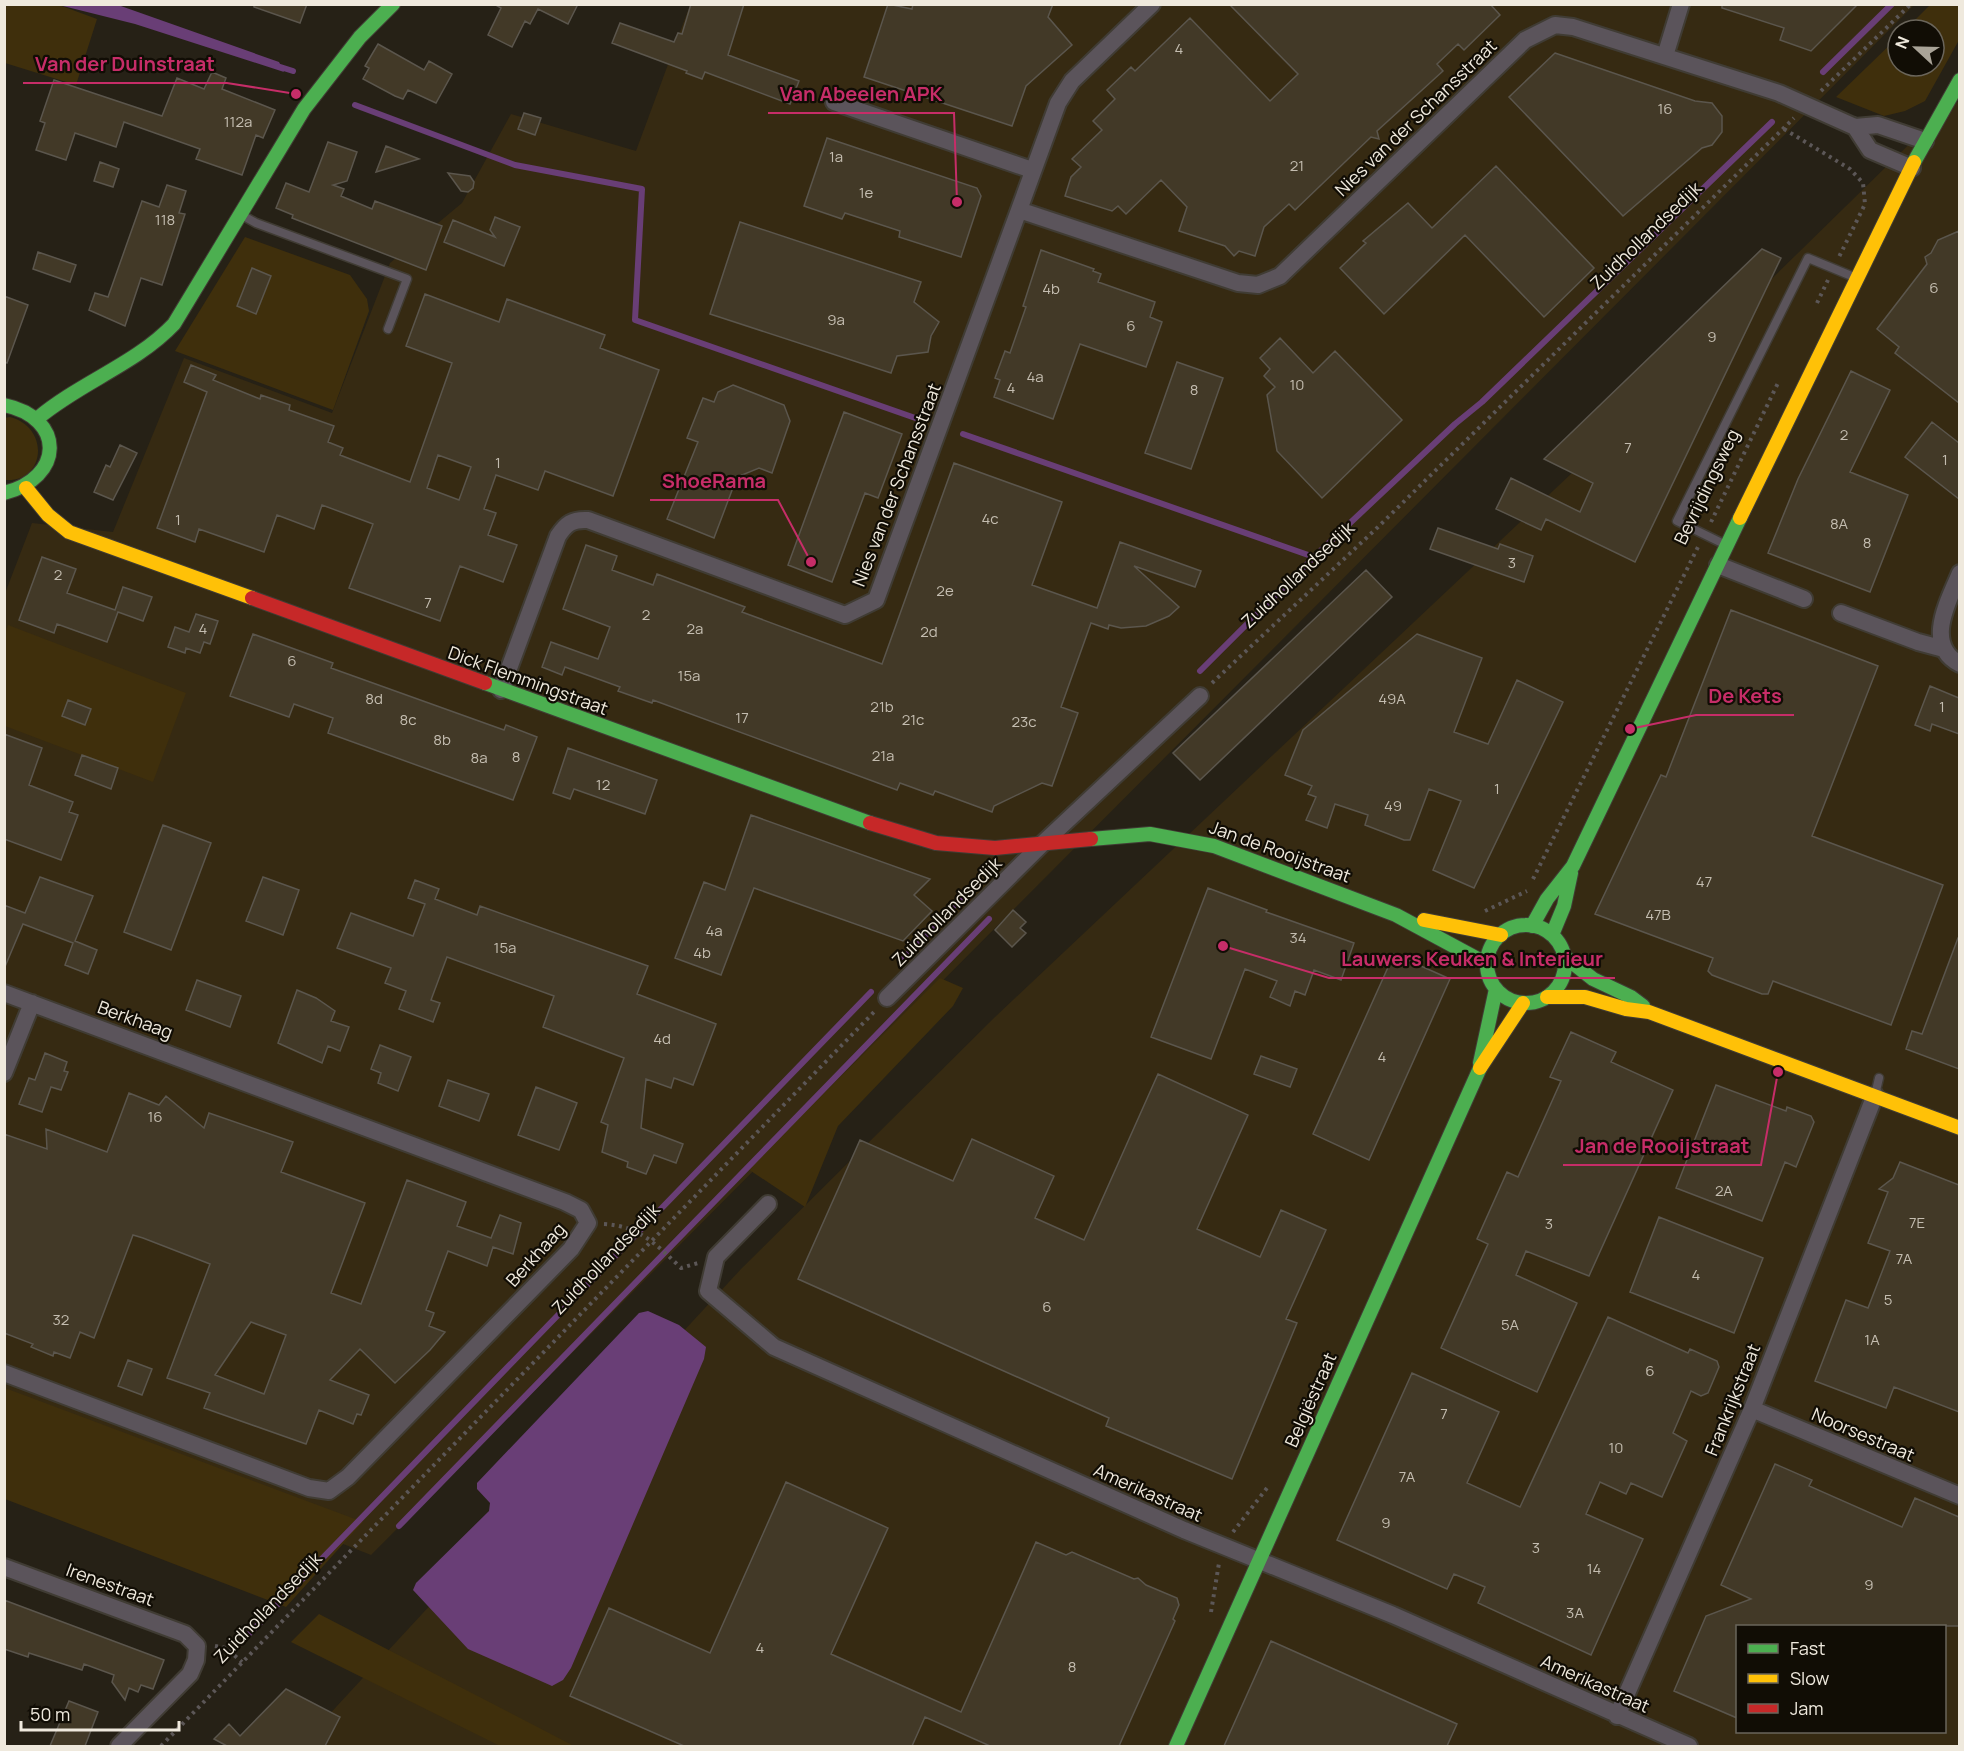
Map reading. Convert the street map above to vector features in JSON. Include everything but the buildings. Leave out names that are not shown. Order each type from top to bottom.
[{"type":"street","points":[[38,418],[78,387],[139,355],[169,331],[186,307],[307,101],[363,33],[393,4]]},
{"type":"street","name":"Nies van der Schansstraat","points":[[501,690],[558,536],[566,524],[577,519],[588,520],[845,615],[876,600],[1058,103],[1072,81],[1152,4]]},
{"type":"street","points":[[1665,56],[1681,4]]},
{"type":"street","name":"Nies van der Schansstraat","points":[[1019,210],[1238,283],[1258,285],[1280,276],[1525,40],[1540,30],[1556,25],[1573,27],[1808,104],[1855,127],[1870,150],[1912,168]]},
{"type":"street","points":[[1552,936],[1564,906],[1573,866],[1857,279],[1925,141],[1959,80]]},
{"type":"street","points":[[834,102],[1032,170]]},
{"type":"street","name":"Nies van der Schansstraat","points":[[1855,127],[1878,125],[1925,141]]},
{"type":"street","points":[[4,405],[23,408],[38,418],[49,440],[49,459],[41,476],[26,488],[4,493]]},
{"type":"street","name":"Dick Flemmingstraat","points":[[26,488],[48,515],[69,532],[904,835],[936,843],[994,848],[1041,845]]},
{"type":"street","points":[[1718,565],[1804,599]]},
{"type":"street","points":[[1959,573],[1940,628],[1944,649],[1952,660],[1959,664]]},
{"type":"street","points":[[1841,613],[1918,642],[1944,649]]},
{"type":"street","name":"Zuidhollandsedijk","points":[[887,999],[1041,845],[1200,696]]},
{"type":"street","name":"Jan de Rooijstraat","points":[[1041,845],[1150,834],[1182,838],[1214,846],[1396,915],[1487,964]]},
{"type":"street","points":[[1532,926],[1547,898],[1573,866]]},
{"type":"street","name":"Jan de Rooijstraat","points":[[1396,915],[1501,935]]},
{"type":"street","points":[[1649,1012],[1631,997],[1593,979],[1564,956],[1552,936],[1532,926],[1510,928],[1501,935],[1489,951],[1487,964],[1489,976],[1496,989],[1511,1000],[1523,1003],[1547,997],[1586,997],[1626,1009],[1649,1012],[1959,1128]]},
{"type":"street","points":[[1547,997],[1562,978],[1564,956]]},
{"type":"street","name":"Belgiëstraat","points":[[1479,1070],[1496,989]]},
{"type":"street","name":"Berkhaag","points":[[4,993],[565,1202],[580,1210],[588,1223],[571,1249],[348,1477],[329,1491],[309,1488],[4,1373]]},
{"type":"street","points":[[4,1073],[32,1003]]},
{"type":"street","name":"Belgiëstraat","points":[[1176,1746],[1479,1070],[1523,1003]]},
{"type":"street","name":"Frankrijkstraat","points":[[1617,1716],[1752,1409],[1875,1095]]},
{"type":"street","points":[[716,1257],[768,1204]]},
{"type":"street","name":"Amerikastraat","points":[[716,1257],[708,1291],[774,1347],[1184,1530],[1393,1615],[1689,1746]]},
{"type":"street","name":"Noorsestraat","points":[[1752,1409],[1959,1496]]},
{"type":"street","name":"Irenestraat","points":[[4,1567],[185,1634],[197,1646]]},
{"type":"street","points":[[119,1746],[190,1674],[196,1660],[197,1646]]},
{"type":"lane","points":[[240,214],[256,223],[407,279],[388,329]]},
{"type":"lane","points":[[1727,545],[1677,521],[1808,258],[1857,279]]},
{"type":"lane","points":[[1875,1095],[1879,1078]]},
{"type":"path","points":[[1808,104],[1911,4]]},
{"type":"path","name":"Zuidhollandsedijk","points":[[1200,696],[1386,519],[1784,129],[1850,169],[1863,183],[1865,204],[1833,269]]},
{"type":"path","points":[[1813,312],[1833,269]]},
{"type":"path","name":"Bevrijdingsweg","points":[[1533,880],[1782,375]]},
{"type":"path","points":[[1479,913],[1527,890]]},
{"type":"path","name":"Zuidhollandsedijk","points":[[161,1746],[887,999]]},
{"type":"path","points":[[624,1225],[646,1237],[681,1268],[716,1257]]},
{"type":"path","points":[[197,1646],[226,1648],[242,1662]]},
{"type":"shaded area","points":[[1931,4],[1959,5],[1959,40],[1946,63],[1946,18],[1917,18]]},
{"type":"shaded area","points":[[4,5],[59,5],[97,19],[76,85],[5,63]]},
{"type":"shaded area","points":[[59,5],[118,5],[279,62],[284,72],[135,24]]},
{"type":"shaded area","points":[[690,5],[1914,5],[1901,18],[1886,18],[1886,33],[371,1555],[5,1410],[4,596],[32,523],[113,532],[184,358],[332,413],[390,263],[462,203],[511,114],[636,151]]},
{"type":"shaded area","points":[[1886,49],[1886,78],[1938,78],[1925,101],[1905,111],[1884,116],[1836,97]]},
{"type":"shaded area","points":[[1959,101],[1959,1746],[300,1746],[741,1269],[994,1018],[1607,440],[1939,115]]},
{"type":"shaded area","points":[[245,237],[350,275],[367,299],[369,311],[333,410],[175,351]]},
{"type":"shaded area","points":[[10,417],[23,423],[32,432],[37,443],[38,454],[35,464],[28,473],[18,479],[5,480],[4,418]]},
{"type":"shaded area","points":[[8,625],[186,693],[153,782],[5,726],[4,636]]},
{"type":"shaded area","points":[[940,978],[963,988],[953,1006],[838,1126],[805,1207],[748,1169]]},
{"type":"shaded area","points":[[648,1311],[679,1325],[706,1347],[704,1359],[571,1668],[563,1680],[552,1686],[468,1649],[413,1590],[416,1583],[489,1511],[490,1503],[477,1489],[477,1483],[639,1313]]},
{"type":"shaded area","points":[[5,1388],[363,1522],[286,1607],[5,1499]]},
{"type":"shaded area","points":[[319,1614],[574,1746],[500,1746],[291,1642]]},
{"type":"waterway","points":[[1823,72],[1892,4]]},
{"type":"waterway","points":[[274,65],[293,71]]},
{"type":"waterway","points":[[355,105],[515,165],[642,189],[635,320],[921,420]]},
{"type":"waterway","points":[[1200,671],[1314,557],[1455,424],[1482,402],[1772,122]]},
{"type":"waterway","points":[[963,434],[1314,557]]},
{"type":"waterway","points":[[903,959],[974,885]]},
{"type":"waterway","points":[[399,1526],[989,919]]},
{"type":"waterway","points":[[250,1633],[871,992]]},
{"type":"traffic: fast","points":[[38,418],[72,394],[126,362],[174,324],[304,109],[360,37],[393,4]]},
{"type":"traffic: fast","points":[[1914,162],[1960,80]]},
{"type":"traffic: fast","points":[[4,405],[24,412],[39,422],[47,435],[50,448],[47,462],[38,475],[24,485],[4,493]]},
{"type":"traffic: fast","points":[[1532,926],[1547,899],[1573,866],[1740,518]]},
{"type":"traffic: fast","points":[[485,683],[870,823]]},
{"type":"traffic: fast","points":[[1091,839],[1150,834],[1214,846],[1396,915],[1487,964]]},
{"type":"traffic: fast","points":[[1552,935],[1564,906],[1571,873]]},
{"type":"traffic: fast","points":[[1526,925],[1541,928],[1553,937],[1562,949],[1565,964],[1562,979],[1553,991],[1541,1000],[1526,1003],[1511,1000],[1499,991],[1490,979],[1487,964],[1490,949],[1499,937],[1511,928],[1526,925]]},
{"type":"traffic: fast","points":[[1564,956],[1593,979],[1631,997],[1643,1006]]},
{"type":"traffic: fast","points":[[1480,1063],[1496,989]]},
{"type":"traffic: fast","points":[[1176,1746],[1480,1068]]},
{"type":"traffic: slow","points":[[1740,518],[1914,162]]},
{"type":"traffic: slow","points":[[26,488],[48,515],[69,532],[252,598]]},
{"type":"traffic: slow","points":[[1424,920],[1501,935]]},
{"type":"traffic: slow","points":[[1547,997],[1585,997],[1626,1009],[1649,1012],[1960,1128]]},
{"type":"traffic: slow","points":[[1480,1068],[1523,1003]]},
{"type":"traffic: jam","points":[[252,598],[485,683]]},
{"type":"traffic: jam","points":[[870,823],[936,843],[995,848],[1091,839]]},
{"type":"place","name":"Van der Duinstraat","points":[[296,94]]},
{"type":"place","name":"Van Abeelen APK","points":[[957,202]]},
{"type":"place","name":"ShoeRama","points":[[811,562]]},
{"type":"place","name":"De Kets","points":[[1630,729]]},
{"type":"place","name":"Lauwers Keuken & Interieur","points":[[1223,946]]},
{"type":"place","name":"Jan de Rooijstraat","points":[[1778,1072]]}]
